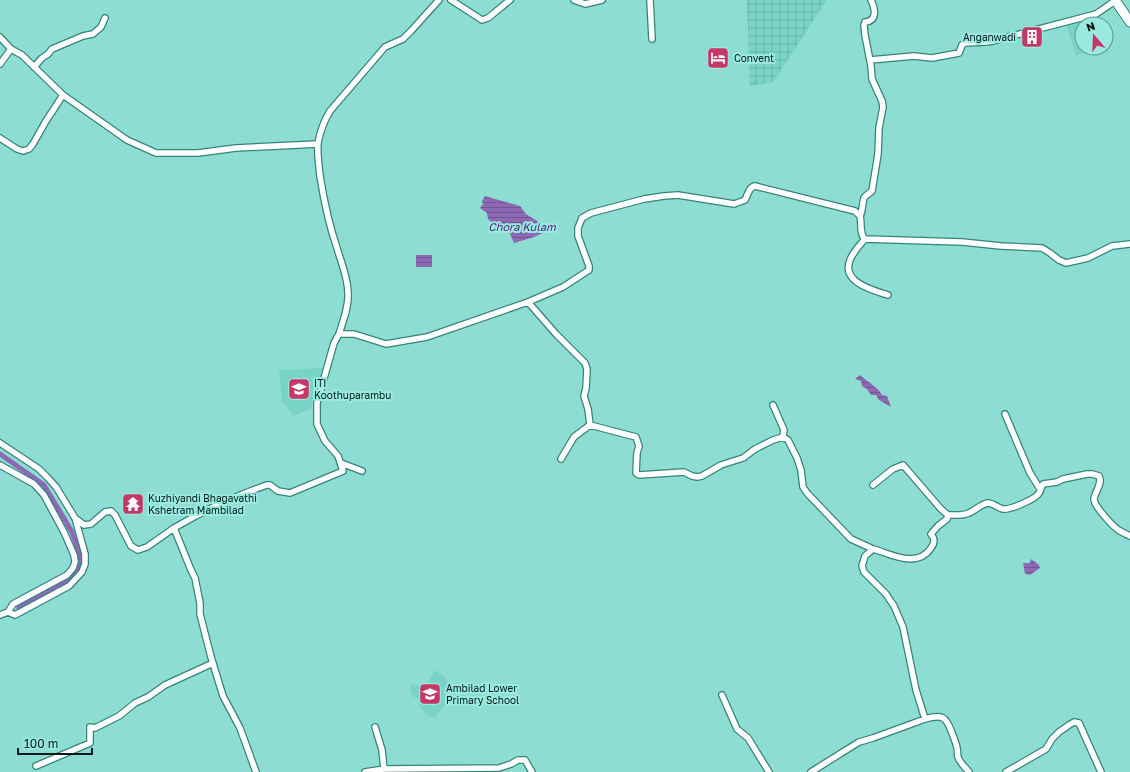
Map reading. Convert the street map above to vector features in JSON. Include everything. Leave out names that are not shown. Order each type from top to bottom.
[{"type":"main road","points":[[1115,0],[1130,22]]},
{"type":"street","points":[[75,518],[84,525],[91,524],[105,512],[111,512],[115,515],[131,546],[138,550],[147,547],[184,522],[240,494],[267,484],[278,491],[290,493],[343,470],[338,456],[325,441],[317,424],[317,403],[334,342],[339,334],[347,308],[348,292],[346,279],[332,233],[323,196],[318,144],[324,121],[330,111],[385,47],[403,39],[439,0]]},
{"type":"street","points":[[451,0],[482,20],[488,18],[510,0]]},
{"type":"street","points":[[574,0],[585,4],[602,0]]},
{"type":"street","points":[[650,0],[652,40]]},
{"type":"street","points":[[864,239],[861,234],[860,216],[864,198],[872,191],[878,154],[879,128],[883,111],[882,100],[872,79],[864,26],[866,22],[872,20],[874,15],[874,6],[871,0]]},
{"type":"street","points":[[870,60],[914,56],[932,58],[959,53],[965,43],[993,41],[1096,14],[1115,0]]},
{"type":"street","points":[[34,67],[52,49],[83,36],[93,34],[101,27],[105,18]]},
{"type":"street","points":[[0,37],[11,48],[22,55],[63,95],[127,140],[156,153],[198,153],[236,148],[318,144]]},
{"type":"street","points":[[0,64],[11,48]]},
{"type":"street","points":[[0,138],[17,149],[23,151],[29,149],[63,95]]},
{"type":"street","points":[[339,334],[354,334],[386,344],[427,337],[528,302],[563,287],[589,270],[589,266],[578,236],[578,228],[582,218],[590,213],[644,199],[678,195],[734,204],[745,200],[750,188],[755,186],[855,211],[860,216]]},
{"type":"street","points":[[864,239],[962,242],[1042,248],[1066,263],[1088,258],[1112,246],[1130,244]]},
{"type":"street","points":[[864,239],[850,259],[848,268],[849,273],[860,285],[888,295]]},
{"type":"street","points":[[528,302],[556,334],[586,363],[586,388],[584,396],[588,409],[590,425]]},
{"type":"street","points":[[773,405],[784,430],[783,437]]},
{"type":"street","points":[[1005,414],[1030,473],[1040,489]]},
{"type":"street","points":[[590,425],[636,437],[639,446],[637,453],[636,473],[639,475],[684,472],[692,476],[702,476],[721,465],[743,458],[755,449],[783,437],[788,440],[797,458],[801,470],[803,487],[851,539],[872,549],[901,558],[917,558],[926,554],[934,543],[934,538],[931,534],[947,519],[948,515]]},
{"type":"street","points":[[562,460],[574,437],[590,425]]},
{"type":"street","points":[[0,443],[39,469],[56,487],[75,518],[86,554],[82,572],[69,586],[15,615],[8,612]]},
{"type":"street","points":[[341,463],[362,471]]},
{"type":"street","points":[[0,464],[34,484],[44,495],[64,532],[74,555],[75,562],[73,568],[67,574],[13,604],[8,612],[0,615]]},
{"type":"street","points":[[873,485],[893,469],[903,465],[948,515],[964,515],[976,510],[979,506],[988,503],[1000,508],[1009,508],[1036,496],[1040,492],[1043,484],[1092,474],[1099,476],[1100,479],[1094,501],[1096,506],[1117,529],[1130,536]]},
{"type":"street","points":[[174,528],[195,578],[200,603],[200,614],[223,696],[240,728],[256,772]]},
{"type":"street","points":[[872,549],[865,556],[862,566],[864,572],[886,594],[894,606],[903,627],[916,690],[925,719]]},
{"type":"street","points":[[865,556],[882,552]]},
{"type":"street","points":[[36,766],[90,743],[90,727],[95,728],[119,716],[136,703],[148,697],[165,685],[213,663]]},
{"type":"street","points":[[722,695],[737,729],[748,738],[769,772]]},
{"type":"street","points":[[811,772],[859,742],[934,716],[942,716],[946,719],[950,726],[958,756],[962,764],[969,772]]},
{"type":"street","points":[[1006,772],[1046,749],[1052,739],[1059,732],[1074,722],[1079,723],[1101,772]]},
{"type":"street","points":[[375,727],[382,750],[384,769]]},
{"type":"street","points":[[365,772],[384,769],[446,770],[499,768],[518,760],[525,760],[532,772]]},
{"type":"shaded area","points":[[747,0],[827,0],[773,82],[750,86]]},
{"type":"shaded area","points":[[1074,21],[1074,50],[1066,24]]},
{"type":"shaded area","name":"ITI Koothuparambu","points":[[323,368],[311,408],[294,416],[282,401],[279,370]]},
{"type":"shaded area","name":"Ambilad Lower Primary School","points":[[434,671],[437,671],[446,678],[449,691],[446,703],[435,718],[429,716],[421,709],[417,697],[413,697],[410,691],[410,685],[414,684],[423,688],[427,686]]},
{"type":"water","name":"Chora Kulam","points":[[485,196],[520,206],[526,214],[542,224],[545,232],[514,243],[507,227],[498,228],[488,219],[487,213],[480,208],[483,204],[482,201]]},
{"type":"water","points":[[416,255],[432,255],[432,267],[416,267]]},
{"type":"water","points":[[860,375],[882,395],[887,396],[891,407],[879,400],[876,395],[871,395],[867,389],[862,386],[861,381],[855,379]]},
{"type":"water","points":[[1031,559],[1039,565],[1040,568],[1030,575],[1025,574],[1023,563],[1030,563]]},
{"type":"waterway","points":[[0,454],[44,485],[72,532],[80,555],[79,566],[70,578],[19,608]]},
{"type":"place","name":"Anganwadi","points":[[1032,37]]},
{"type":"place","name":"Convent","points":[[718,58]]},
{"type":"place","name":"ITI Koothuparambu","points":[[299,389]]},
{"type":"place","name":"Kuzhiyandi Bhagavathi Kshetram Mambilad","points":[[133,504]]},
{"type":"place","name":"Ambilad Lower Primary School","points":[[430,694]]}]
